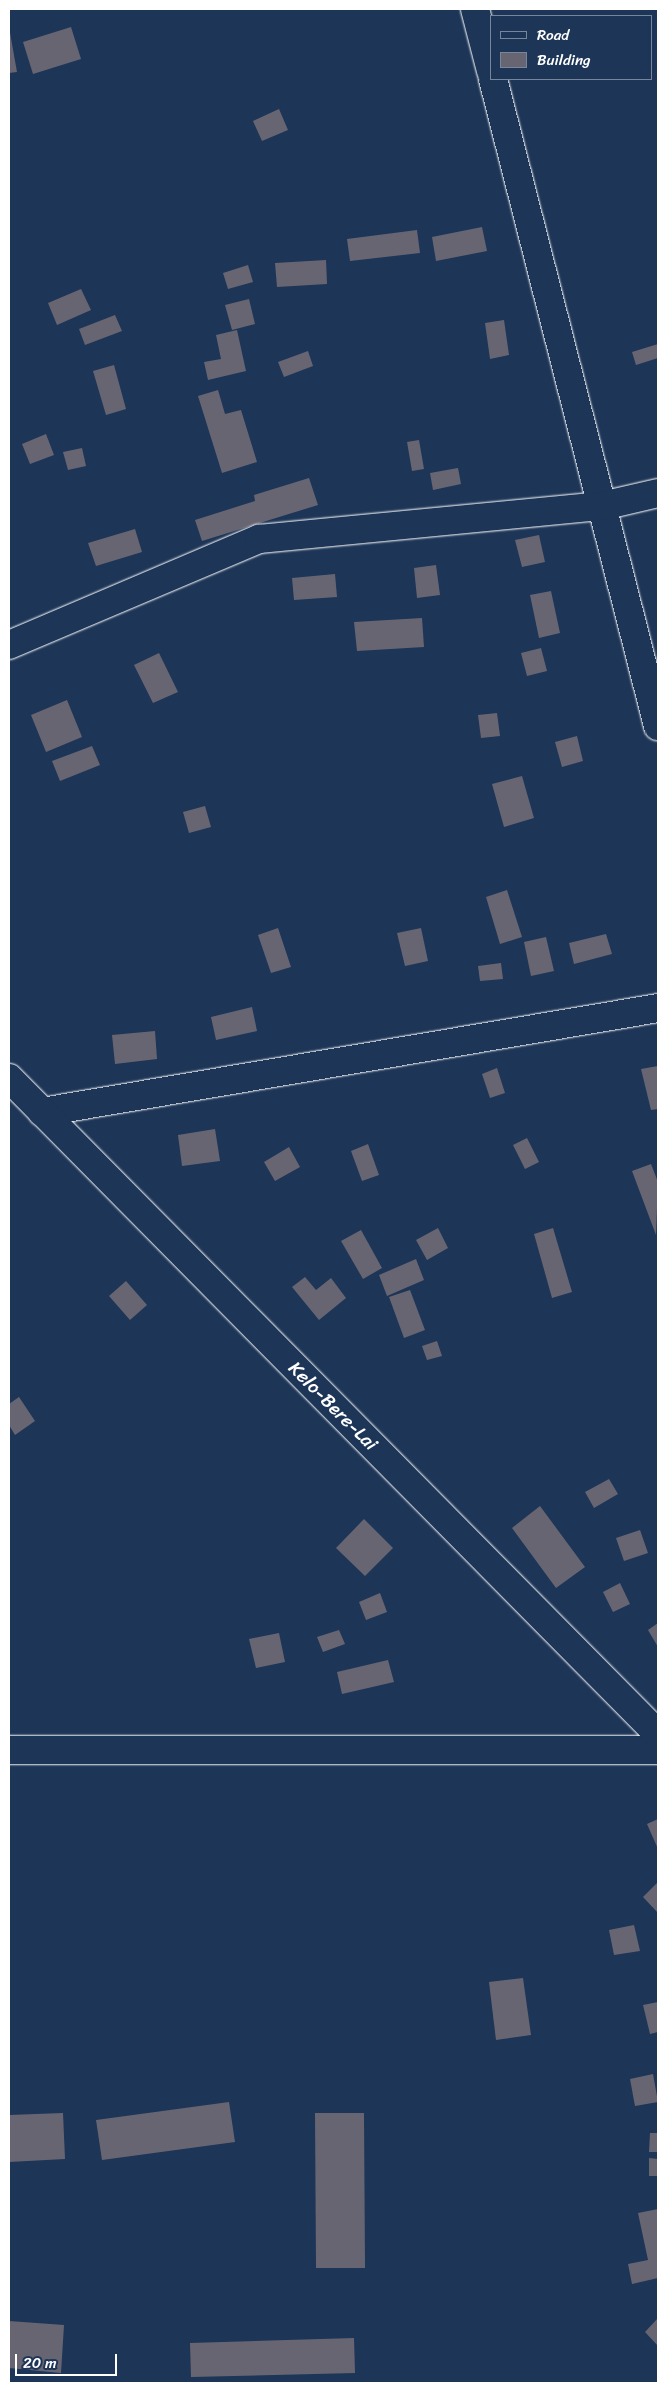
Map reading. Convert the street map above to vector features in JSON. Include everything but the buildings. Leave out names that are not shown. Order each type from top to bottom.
[{"type":"street","points":[[475,9],[490,67]]},
{"type":"street","points":[[493,80],[658,726]]},
{"type":"street","points":[[9,645],[259,539],[602,506],[658,493]]},
{"type":"street","points":[[42,1112],[658,1008]]},
{"type":"street","name":"Kelo-Bere-Lai","points":[[9,1078],[658,1734]]},
{"type":"street","points":[[9,1750],[658,1750]]}]
